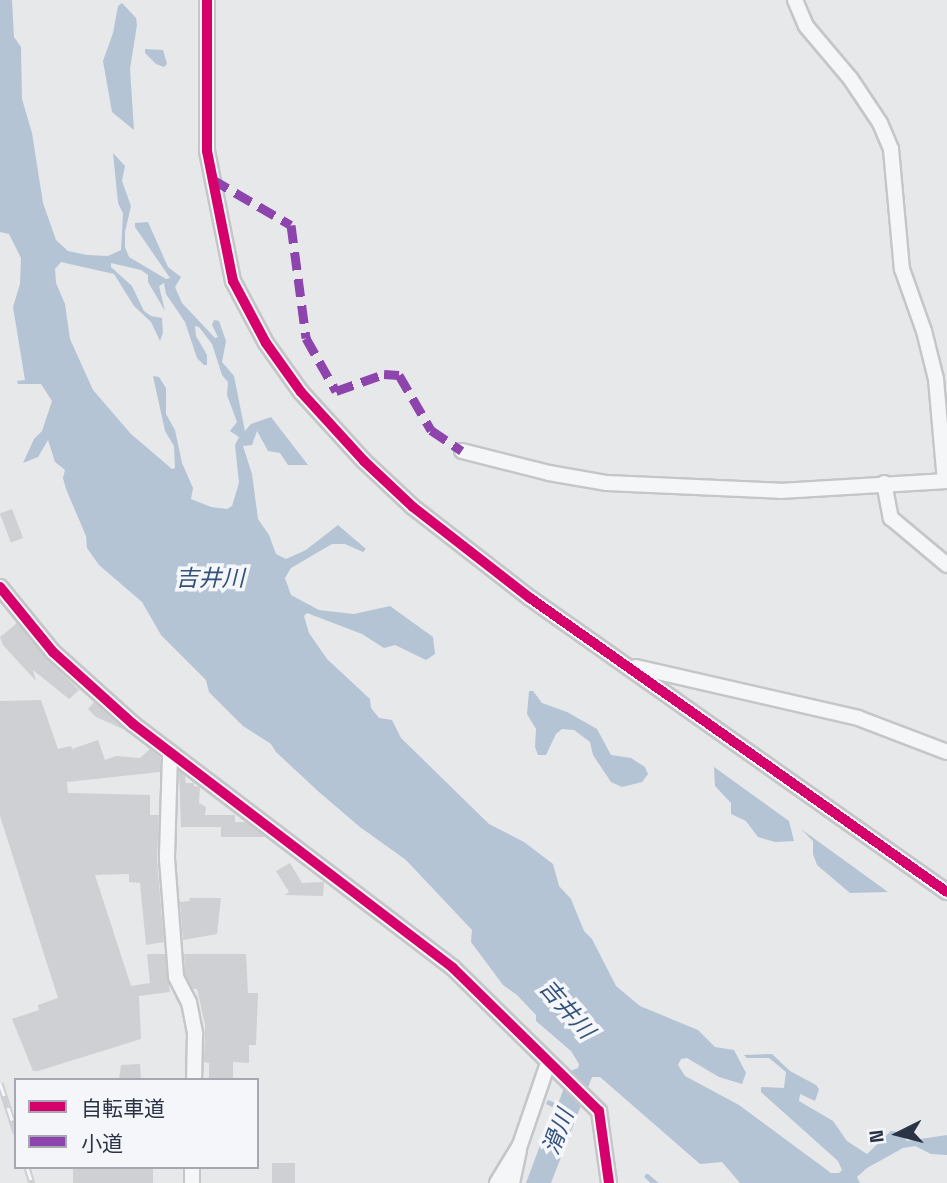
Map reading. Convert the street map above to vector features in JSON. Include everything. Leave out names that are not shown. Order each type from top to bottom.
[{"type":"street","points":[[207,0],[207,151],[218,218],[233,281],[266,343],[310,402],[364,461],[413,507],[530,598],[947,892]]},
{"type":"street","points":[[462,451],[549,473],[607,483],[779,491],[946,481],[936,379],[924,331],[902,269],[891,149],[880,123],[850,78],[806,26],[794,0]]},
{"type":"street","points":[[884,483],[891,517],[947,565]]},
{"type":"street","points":[[0,587],[53,652],[170,755],[334,875],[453,968],[599,1111],[609,1183]]},
{"type":"street","points":[[628,665],[858,718],[947,752]]},
{"type":"street","points":[[170,755],[169,885],[176,977],[188,1002],[195,1034],[194,1078]]},
{"type":"street","points":[[914,869],[947,881]]},
{"type":"street","points":[[512,1183],[518,1166],[520,1145],[548,1063]]},
{"type":"street","points":[[496,1183],[520,1145]]},
{"type":"water","name":"吉井川","points":[[0,0],[12,0],[14,37],[21,47],[22,99],[32,133],[43,203],[56,240],[68,251],[87,255],[108,256],[121,250],[123,213],[118,203],[113,153],[125,166],[122,181],[131,206],[125,232],[125,247],[129,257],[166,279],[170,278],[135,227],[135,223],[148,222],[168,267],[181,277],[175,287],[182,303],[215,338],[218,337],[212,325],[214,320],[219,321],[226,341],[222,362],[234,376],[245,431],[251,424],[271,417],[308,465],[288,465],[280,453],[268,451],[257,431],[252,445],[243,446],[252,474],[258,519],[269,535],[276,554],[286,559],[306,550],[338,525],[366,549],[363,552],[345,544],[332,544],[291,568],[285,578],[291,595],[319,610],[354,614],[390,606],[433,637],[435,654],[426,660],[395,645],[384,648],[362,634],[307,613],[304,616],[309,633],[327,659],[370,699],[371,708],[379,718],[392,720],[401,738],[489,824],[524,842],[553,864],[559,886],[571,899],[584,931],[592,939],[616,986],[640,1006],[698,1030],[715,1047],[734,1050],[746,1073],[742,1084],[719,1077],[687,1058],[681,1059],[678,1065],[685,1076],[739,1105],[831,1173],[839,1173],[842,1170],[838,1161],[761,1092],[761,1087],[784,1088],[786,1072],[769,1058],[747,1058],[744,1055],[772,1054],[790,1071],[816,1085],[819,1089],[815,1101],[800,1094],[799,1101],[833,1121],[847,1141],[867,1154],[891,1131],[899,1132],[907,1141],[947,1135],[947,1155],[931,1154],[915,1146],[903,1148],[867,1168],[857,1177],[860,1183],[740,1183],[722,1162],[700,1164],[600,1077],[592,1077],[551,1183],[526,1183],[554,1108],[546,1104],[548,1100],[558,1104],[570,1071],[578,1068],[579,1064],[571,1051],[536,1021],[536,1015],[503,985],[471,942],[472,930],[406,860],[360,827],[319,792],[276,752],[271,744],[243,726],[209,692],[206,680],[161,635],[142,602],[99,565],[87,548],[86,536],[66,489],[63,478],[65,470],[55,462],[48,440],[38,457],[23,463],[34,439],[42,431],[52,401],[41,384],[18,384],[17,381],[25,380],[13,307],[20,284],[21,258],[9,234],[0,232]],"holes":[[[61,262],[114,274],[134,306],[151,322],[160,341],[163,333],[162,318],[151,316],[144,311],[132,286],[111,267],[111,263],[141,270],[148,275],[148,282],[165,311],[159,286],[164,283],[166,294],[185,322],[197,358],[204,365],[207,365],[207,355],[196,336],[195,326],[199,327],[212,344],[222,375],[228,382],[227,395],[237,422],[230,431],[239,437],[235,445],[239,483],[232,506],[227,509],[211,507],[191,499],[193,488],[182,463],[175,430],[166,414],[166,388],[159,377],[153,376],[165,431],[174,446],[175,468],[172,469],[131,434],[93,390],[70,339],[65,304],[56,283],[55,269]]]},
{"type":"water","points":[[122,3],[136,18],[137,25],[130,69],[134,130],[112,112],[103,61],[113,33],[118,6]]},
{"type":"water","points":[[145,49],[163,50],[167,64],[164,67],[156,64],[145,53]]},
{"type":"water","points":[[529,691],[533,691],[542,703],[567,712],[597,729],[611,755],[631,758],[645,767],[648,774],[642,782],[622,787],[611,782],[593,755],[590,742],[574,730],[562,729],[556,734],[546,755],[538,755],[535,747],[536,729],[527,714]]},
{"type":"water","points":[[714,767],[789,821],[794,841],[775,842],[758,837],[746,821],[731,814],[731,803],[715,786]]},
{"type":"water","points":[[801,829],[888,892],[850,893],[817,865],[813,854],[813,841]]},
{"type":"building","points":[[12,509],[23,538],[11,543],[0,514]]},
{"type":"building","points":[[17,623],[46,658],[79,690],[69,699],[33,670],[36,681],[3,645],[0,637]]},
{"type":"building","points":[[41,700],[58,749],[71,746],[72,749],[98,740],[105,760],[116,756],[140,758],[150,749],[160,757],[160,772],[67,782],[68,793],[150,795],[150,815],[159,815],[157,860],[164,942],[146,945],[140,883],[129,882],[129,874],[95,875],[131,986],[150,983],[147,954],[165,954],[170,992],[139,996],[141,1039],[33,1071],[12,1019],[39,1010],[38,1005],[58,998],[0,816],[0,701]]},
{"type":"building","points":[[94,702],[125,730],[96,717],[88,709]]},
{"type":"building","points":[[179,771],[185,776],[186,783],[194,783],[194,786],[200,787],[199,803],[206,807],[205,815],[235,815],[235,822],[246,822],[265,837],[221,837],[221,827],[181,827]]},
{"type":"building","points":[[290,863],[302,883],[324,882],[323,896],[285,895],[289,892],[276,871]]},
{"type":"building","points":[[189,898],[221,898],[217,934],[183,940],[180,902],[190,901]]},
{"type":"building","points":[[184,954],[246,954],[248,993],[258,993],[256,1045],[249,1045],[249,1063],[233,1062],[233,1078],[209,1078],[209,1063],[204,1062],[205,1025],[197,989],[193,989],[185,974]]},
{"type":"building","points":[[140,1064],[141,1078],[119,1078],[121,1065]]},
{"type":"building","points":[[272,1163],[295,1163],[295,1183],[272,1183]]},
{"type":"building","points":[[73,1169],[153,1169],[153,1183],[73,1183]]},
{"type":"waterway","points":[[647,1176],[655,1183]]},
{"type":"railway","points":[[0,1083],[14,1126]]},
{"type":"railway","points":[[28,1169],[32,1183]]},
{"type":"marked path","points":[[212,179],[291,225],[306,338],[336,391],[384,374],[399,375],[431,430],[462,451]]},
{"type":"cycle path","points":[[207,0],[207,151],[233,281],[266,343],[301,392],[364,461],[413,507],[530,598],[947,892]]},
{"type":"cycle path","points":[[0,587],[53,652],[133,724],[453,968],[599,1111],[609,1183]]},
{"type":"water label","name":"滑川","points":[[558,1132]]}]
